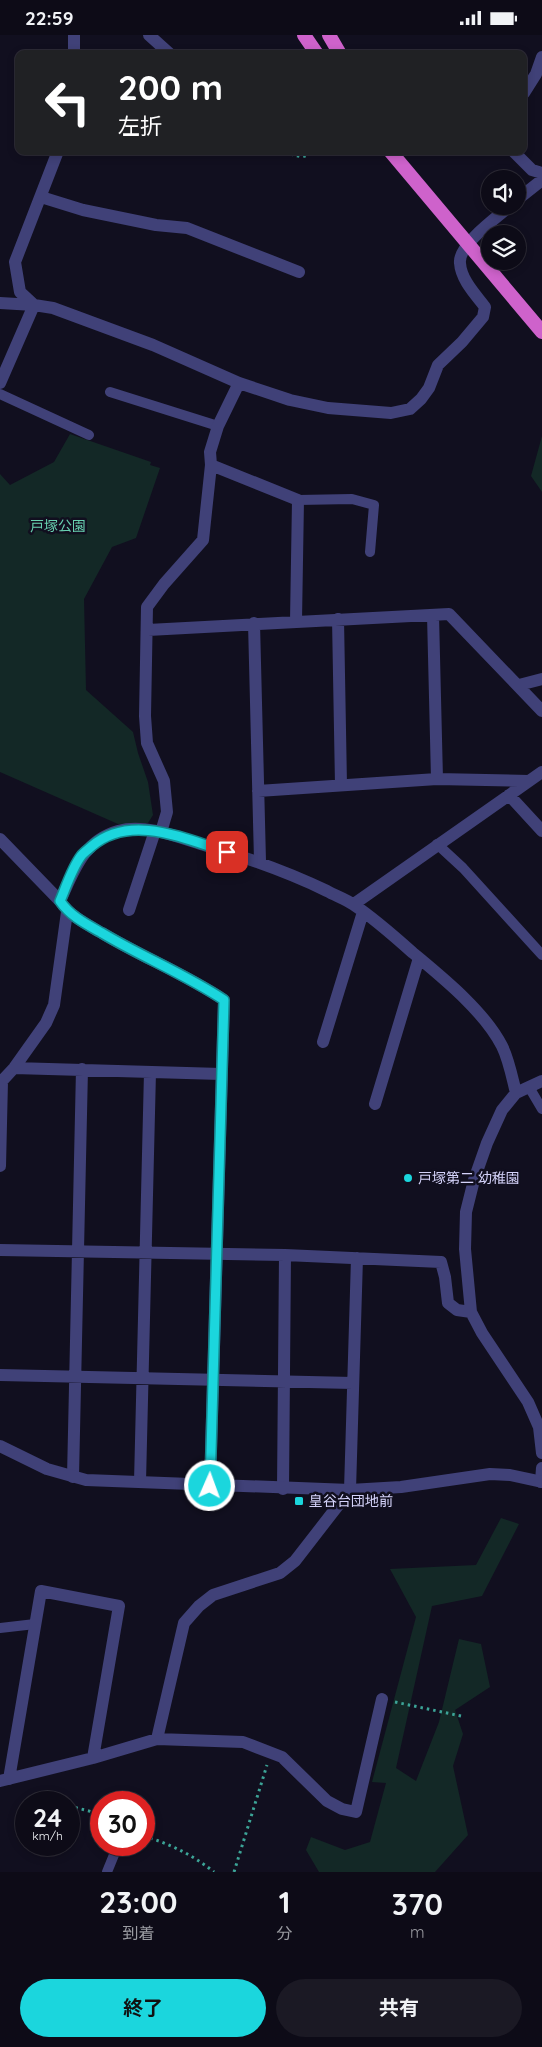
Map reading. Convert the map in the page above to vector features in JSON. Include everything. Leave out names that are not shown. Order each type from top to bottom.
[{"type":"highway","points":[[304,35],[314,50]]},
{"type":"highway","points":[[329,35],[338,50]]},
{"type":"highway","points":[[393,155],[542,332]]},
{"type":"highway","points":[[404,155],[431,198]]},
{"type":"street","points":[[74,35],[74,50]]},
{"type":"street","points":[[149,35],[166,50]]},
{"type":"street","points":[[527,88],[536,74],[542,57]]},
{"type":"street","points":[[34,305],[20,292],[15,262],[57,155]]},
{"type":"street","points":[[517,155],[532,170],[542,173]]},
{"type":"street","points":[[526,193],[542,180]]},
{"type":"street","points":[[41,197],[83,210],[156,225],[187,228],[299,272]]},
{"type":"street","points":[[0,303],[53,308],[153,345],[239,383],[290,400],[328,408],[391,413],[410,409],[429,388],[438,365],[483,317],[485,307],[467,283],[460,263],[462,252],[469,243],[500,215]]},
{"type":"street","points":[[0,383],[34,305]]},
{"type":"street","points":[[129,909],[167,812],[164,781],[147,743],[145,716],[147,607],[164,584],[203,540],[211,465],[210,452],[218,426],[239,383]]},
{"type":"street","points":[[211,465],[298,500],[296,621]]},
{"type":"street","points":[[148,630],[449,614],[542,711]]},
{"type":"street","points":[[433,615],[437,779]]},
{"type":"street","points":[[338,619],[342,785]]},
{"type":"street","points":[[254,623],[260,861]]},
{"type":"street","points":[[519,685],[542,679]]},
{"type":"street","points":[[323,1042],[358,908],[437,844],[542,772]]},
{"type":"street","points":[[258,791],[437,779],[529,781]]},
{"type":"street","points":[[509,795],[542,831]]},
{"type":"street","points":[[0,1165],[2,1081],[14,1068],[46,1023],[54,1005],[63,906],[81,855],[102,838],[119,831],[138,829],[158,832],[260,861],[310,883],[358,908],[419,958],[485,1021],[502,1046],[516,1093]]},
{"type":"street","points":[[0,839],[63,906],[129,949],[206,988],[224,1000],[210,1486]]},
{"type":"street","points":[[375,1104],[419,958]]},
{"type":"street","points":[[14,1068],[221,1074]]},
{"type":"street","points":[[73,1477],[82,1069]]},
{"type":"street","points":[[140,1483],[150,1071]]},
{"type":"street","points":[[542,1081],[516,1093],[502,1110],[487,1143],[474,1180],[466,1212],[465,1249],[471,1311],[482,1333],[528,1402],[539,1427],[542,1453]]},
{"type":"street","points":[[0,1250],[285,1255],[442,1262],[448,1303],[457,1310],[471,1311]]},
{"type":"street","points":[[282,1489],[285,1255]]},
{"type":"street","points":[[157,1739],[184,1623],[199,1606],[213,1595],[280,1573],[295,1561],[350,1490],[357,1258]]},
{"type":"street","points":[[0,1375],[353,1383]]},
{"type":"street","points":[[0,1446],[46,1469],[86,1480],[282,1489],[350,1490],[401,1487],[490,1474],[510,1475],[542,1482],[542,1468]]},
{"type":"street","points":[[92,1758],[119,1605],[41,1591],[5,1780],[92,1758],[157,1739],[242,1742],[282,1757],[327,1801],[342,1809],[356,1812],[382,1699]]},
{"type":"lane","points":[[110,392],[218,426]]},
{"type":"lane","points":[[0,394],[89,435]]},
{"type":"lane","points":[[298,500],[352,499],[374,505],[370,552]]},
{"type":"lane","points":[[437,844],[463,868],[542,955]]},
{"type":"lane","points":[[529,1087],[542,1109]]},
{"type":"lane","points":[[0,1628],[35,1624]]},
{"type":"lane","points":[[107,1872],[114,1856]]},
{"type":"path","points":[[294,155],[302,157],[309,155]]},
{"type":"path","points":[[382,1699],[461,1716]]},
{"type":"path","points":[[234,1872],[271,1752]]},
{"type":"path","points":[[155,1840],[198,1859],[214,1872]]},
{"type":"green space","name":"戸塚公園","points":[[70,434],[151,462],[150,465],[160,468],[136,538],[112,547],[84,599],[86,690],[133,732],[148,782],[153,815],[148,823],[118,824],[0,772],[0,474],[10,485],[54,462]]},
{"type":"green space","points":[[542,436],[542,492],[531,476]]},
{"type":"green space","points":[[501,1518],[519,1524],[482,1596],[432,1606],[396,1768],[416,1781],[439,1722],[459,1639],[481,1644],[490,1687],[455,1710],[463,1734],[453,1766],[468,1835],[435,1872],[319,1872],[306,1850],[311,1837],[345,1850],[370,1842],[386,1783],[372,1782],[416,1617],[390,1569],[476,1565]]},
{"type":"place","name":"戸塚第二 幼稚園","points":[[408,1178]]},
{"type":"place","name":"皇谷台団地前","points":[[299,1501]]},
{"type":"route","points":[[210,1486],[224,1000],[206,988],[129,949],[88,925],[66,911],[60,901],[81,855],[102,838],[119,831],[138,829],[161,832],[227,852]]}]
